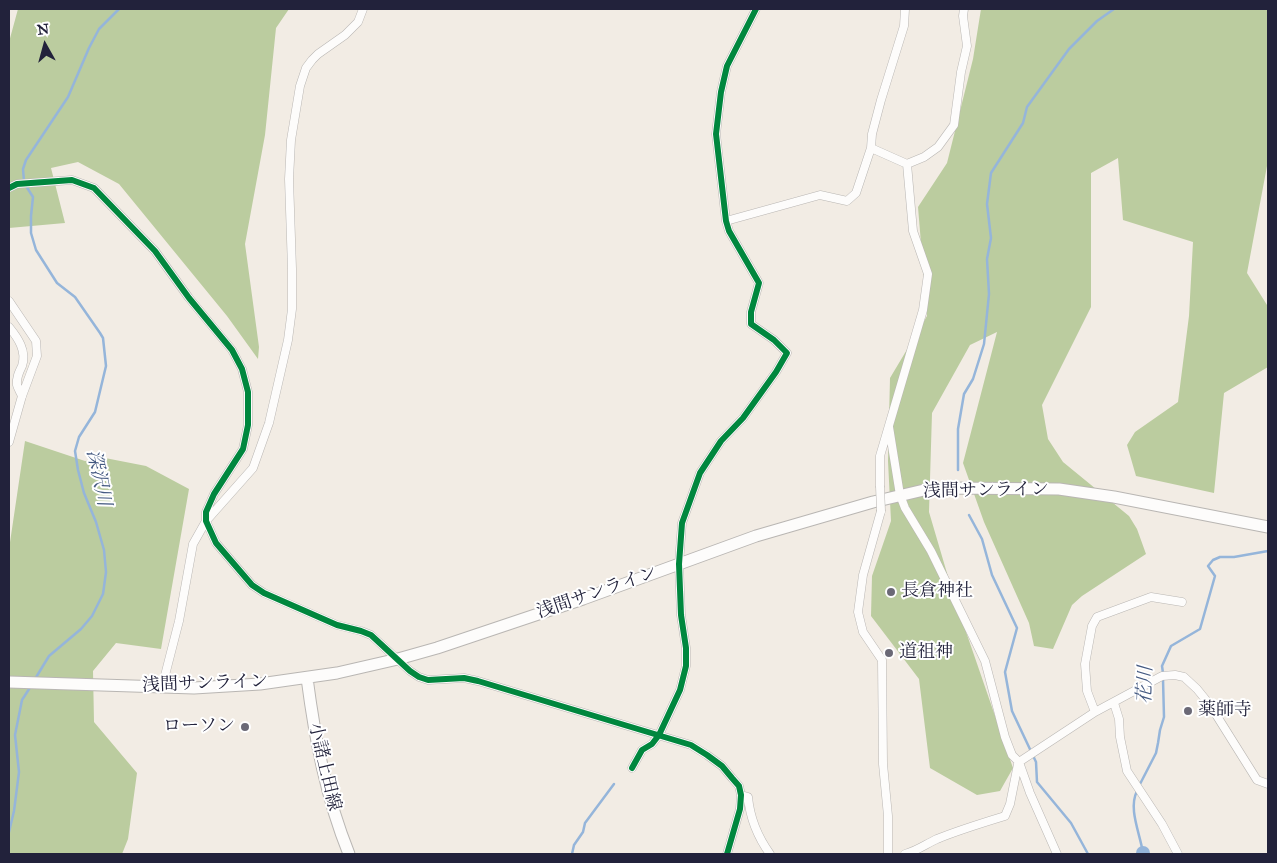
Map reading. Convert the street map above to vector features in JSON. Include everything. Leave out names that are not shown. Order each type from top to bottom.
[{"type":"main road","name":"浅間サンライン","points":[[9,682],[147,687],[224,687],[337,674],[398,659],[540,613],[756,536],[900,495],[924,490],[950,488],[1059,489],[1114,497],[1268,527]]},
{"type":"main road","name":"小諸上田線","points":[[307,678],[322,769],[335,817],[349,854]]},
{"type":"street","points":[[162,687],[179,621],[193,544],[206,520],[253,468],[269,423],[288,340],[292,309],[290,150],[300,86],[306,68],[312,60],[345,35],[358,22],[364,9]]},
{"type":"street","points":[[632,768],[642,750],[652,744],[659,736],[680,690],[686,666],[679,564],[682,523],[700,473],[721,441],[743,418],[776,372],[787,353],[774,340],[751,324],[751,312],[759,283],[729,231],[726,220],[716,134],[721,92],[728,66],[756,9]]},
{"type":"street","points":[[726,220],[820,196],[848,201],[856,193],[871,148],[881,100],[904,26],[905,9]]},
{"type":"street","points":[[871,148],[907,164],[924,157],[938,147],[954,125],[960,72],[967,46],[963,16],[964,9]]},
{"type":"street","points":[[888,854],[888,816],[883,764],[882,660],[863,632],[858,612],[862,575],[882,511],[880,456],[923,310],[928,274],[913,230],[907,164]]},
{"type":"street","points":[[9,188],[16,184],[72,180],[94,188],[155,251],[189,298],[232,350],[242,369],[248,392],[248,425],[243,449],[214,494],[206,512],[206,520],[216,543],[252,585],[264,593],[337,625],[361,630],[371,635],[419,677],[428,680],[456,678],[478,681],[690,745],[714,760],[739,786],[741,795],[740,809],[727,854]]},
{"type":"street","points":[[9,301],[36,341],[37,356],[22,396],[9,442]]},
{"type":"street","points":[[9,327],[18,338],[23,351],[23,363],[18,376],[17,386],[22,396]]},
{"type":"street","points":[[889,427],[900,495],[905,508],[931,551],[985,661],[1005,738],[1012,755],[1019,762],[1030,794],[1057,854]]},
{"type":"street","points":[[1095,712],[1087,691],[1085,664],[1092,626],[1097,617],[1151,598],[1182,602]]},
{"type":"street","points":[[906,854],[915,852],[933,841],[959,830],[1005,816],[1010,804],[1019,762],[1095,712],[1162,676],[1175,675],[1184,678],[1197,689],[1210,705],[1257,780],[1268,784]]},
{"type":"street","points":[[1114,703],[1119,718],[1120,737],[1127,771],[1162,824],[1178,854]]},
{"type":"street","points":[[741,795],[748,797],[750,815],[756,830],[770,854]]},
{"type":"green space","points":[[18,9],[289,9],[276,28],[265,135],[245,244],[259,347],[258,359],[227,316],[119,184],[78,162],[51,168],[65,223],[9,228],[9,42]]},
{"type":"green space","points":[[981,9],[1268,9],[1268,164],[1247,273],[1268,305],[1268,367],[1224,393],[1214,493],[1136,476],[1127,445],[1135,432],[1178,402],[1189,316],[1193,242],[1123,220],[1118,158],[1091,173],[1091,307],[1042,405],[1048,439],[1063,462],[1129,516],[1137,529],[1146,554],[1082,596],[1072,605],[1053,649],[1034,646],[1029,623],[984,522],[963,463],[997,332],[970,345],[932,413],[929,512],[954,597],[1013,768],[1000,791],[977,795],[930,768],[919,679],[871,616],[872,576],[891,521],[888,461],[890,378],[927,316],[918,207],[947,163],[973,59]]},
{"type":"green space","points":[[25,441],[85,461],[105,458],[146,466],[189,489],[161,649],[116,643],[93,671],[94,722],[137,773],[128,839],[122,854],[9,854],[9,549]]},
{"type":"waterway","name":"深沢川","points":[[24,181],[23,169],[26,160],[68,97],[99,29],[119,9]]},
{"type":"waterway","points":[[958,470],[958,429],[964,394],[973,379],[984,344],[989,294],[987,259],[991,238],[987,204],[991,173],[1023,123],[1027,107],[1069,49],[1097,21],[1114,9]]},
{"type":"waterway","name":"深沢川","points":[[26,186],[33,197],[31,233],[36,250],[57,283],[75,297],[100,333],[103,338],[106,366],[95,412],[79,437],[75,451],[84,493],[96,522],[104,550],[106,572],[103,594],[92,616],[81,629],[49,656],[35,679]]},
{"type":"waterway","points":[[969,515],[982,539],[992,575],[1017,628],[1005,672],[1012,711],[1036,762],[1037,782],[1071,823],[1088,854]]},
{"type":"waterway","name":"花川","points":[[1163,673],[1162,666],[1171,646],[1200,629],[1215,576],[1208,566],[1213,560],[1220,557],[1234,557],[1268,551]]},
{"type":"waterway","name":"花川","points":[[1139,786],[1156,753],[1164,717],[1163,679]]},
{"type":"waterway","name":"深沢川","points":[[9,832],[19,772],[15,735],[22,700],[31,686]]},
{"type":"waterway","points":[[572,854],[574,845],[583,832],[585,823],[614,784]]},
{"type":"waterway","name":"花川","points":[[1137,791],[1134,813],[1143,853]]},
{"type":"cycle path","points":[[632,768],[642,750],[652,744],[659,735],[680,690],[686,666],[679,564],[682,523],[700,473],[721,441],[743,418],[776,372],[787,353],[774,340],[751,324],[751,312],[759,283],[729,231],[726,221],[716,134],[721,92],[727,66],[756,9]]},
{"type":"cycle path","points":[[9,188],[17,184],[72,180],[94,188],[155,251],[189,298],[232,350],[242,369],[248,392],[248,425],[243,449],[214,494],[206,512],[206,521],[216,543],[252,585],[264,593],[337,625],[371,635],[419,677],[428,680],[464,678],[478,681],[691,745],[722,766],[739,786],[741,795],[740,809],[727,854]]},
{"type":"place","name":"長倉神社","points":[[891,592]]},
{"type":"place","name":"道祖神","points":[[889,653]]},
{"type":"place","name":"薬師寺","points":[[1188,711]]},
{"type":"place","name":"ローソン","points":[[245,727]]}]
